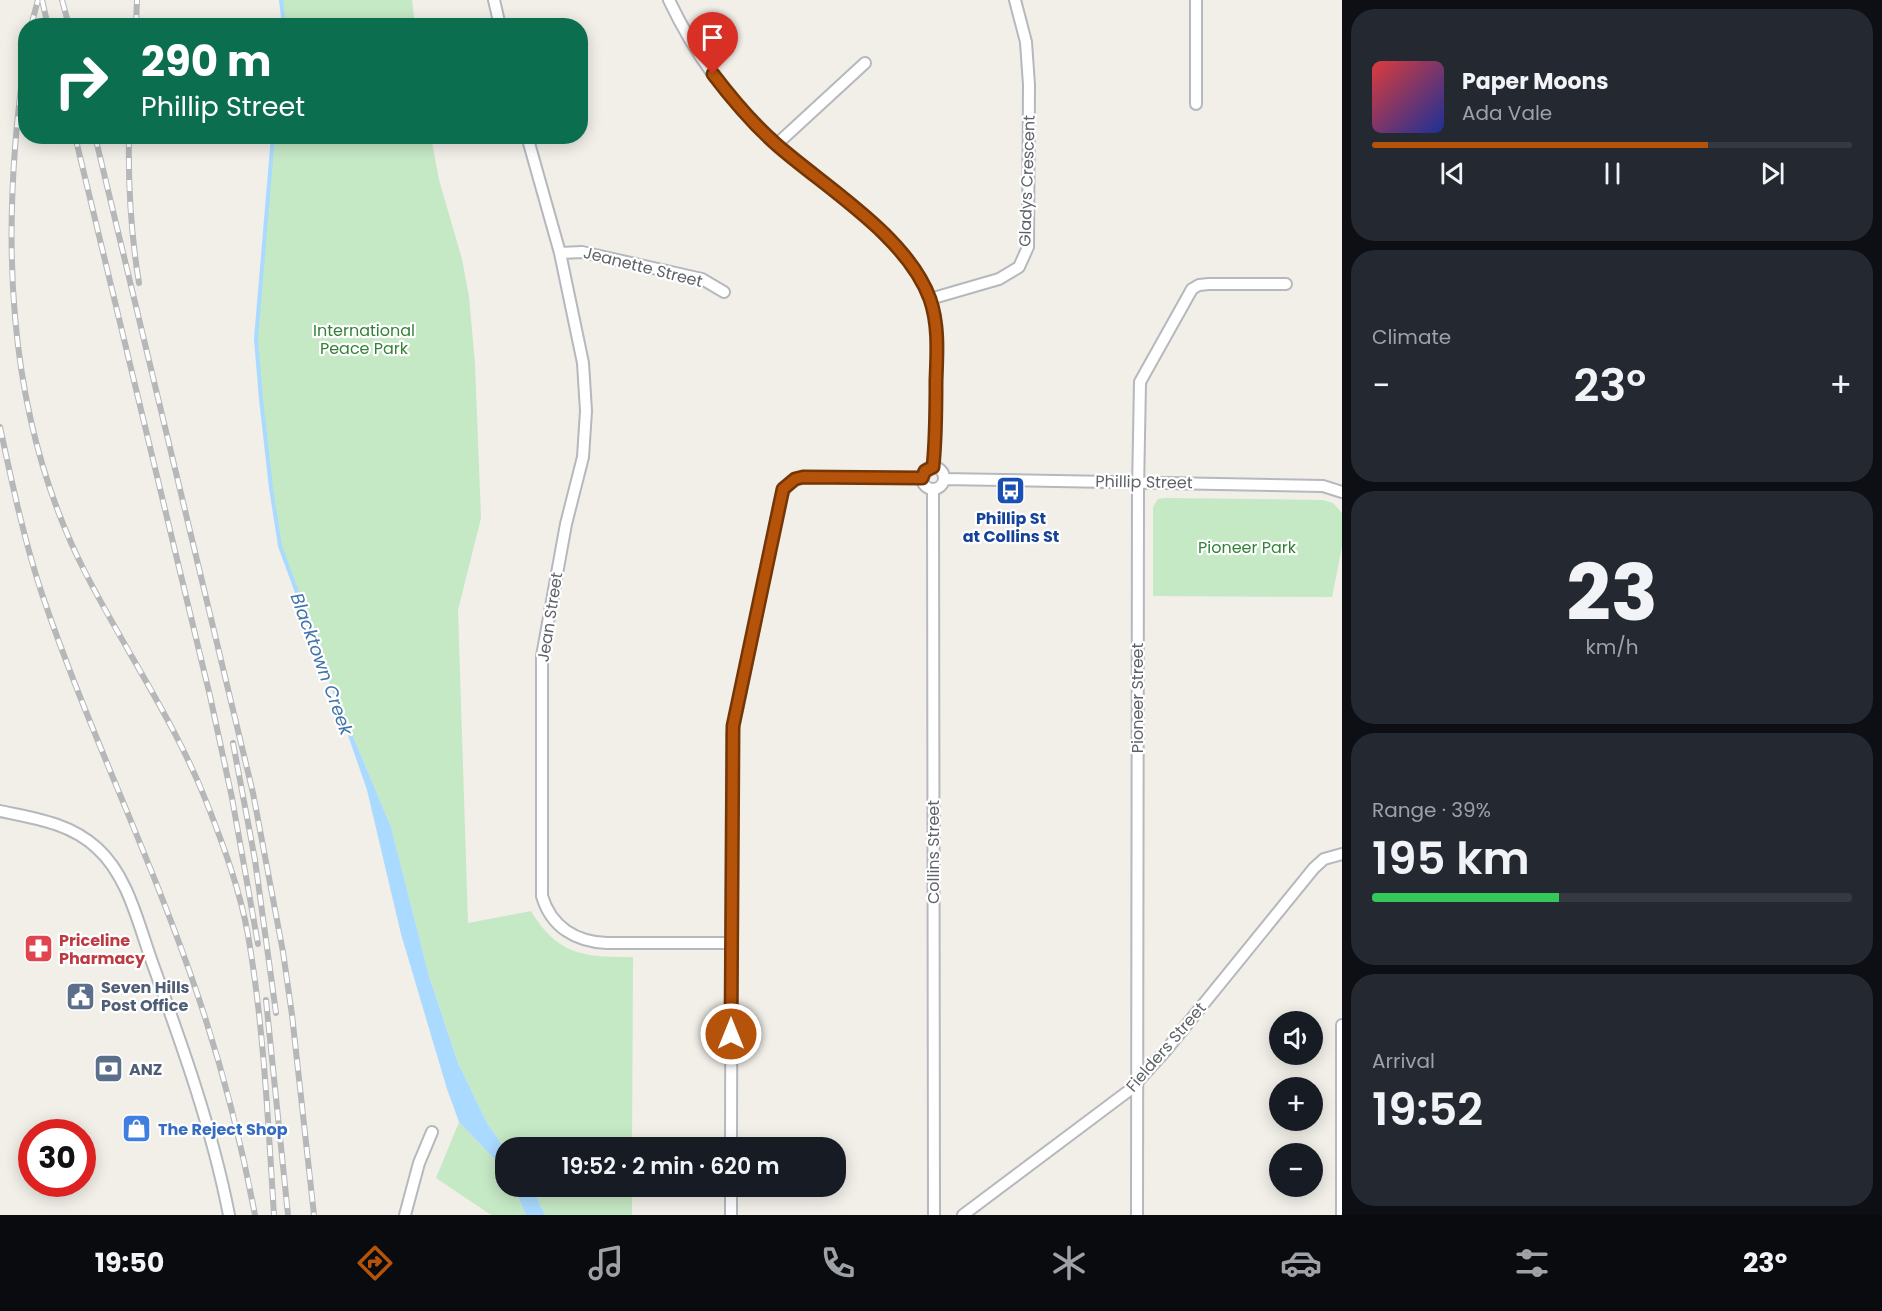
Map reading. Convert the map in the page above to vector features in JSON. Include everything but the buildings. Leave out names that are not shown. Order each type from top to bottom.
[{"type":"street","points":[[494,0],[498,18]]},
{"type":"street","points":[[669,0],[692,43],[713,74],[745,113],[777,144],[894,243],[911,265],[930,299],[937,341],[933,467]]},
{"type":"street","name":"Gladys Crescent","points":[[930,299],[999,279],[1019,267],[1028,247],[1029,85],[1026,42],[1015,0]]},
{"type":"street","points":[[1196,0],[1196,104]]},
{"type":"street","points":[[777,144],[865,63]]},
{"type":"street","name":"Jean Street","points":[[529,144],[560,253],[583,363],[586,411],[583,457],[566,524],[542,656],[542,896],[545,906],[560,926],[572,936],[587,941],[732,943]]},
{"type":"street","name":"Jeanette Street","points":[[560,253],[582,252],[702,279],[724,292]]},
{"type":"street","name":"Pioneer Street","points":[[1137,1215],[1140,382],[1187,295],[1199,285],[1286,284]]},
{"type":"street","points":[[933,467],[942,470],[945,479],[940,488],[933,490],[926,488],[922,478],[925,471],[933,467]]},
{"type":"street","points":[[731,1137],[733,726],[783,489],[795,479],[803,477],[922,478]]},
{"type":"street","name":"Phillip Street","points":[[945,479],[1323,486],[1342,492]]},
{"type":"street","name":"Collins Street","points":[[933,490],[934,1215]]},
{"type":"street","points":[[0,811],[69,828],[98,848],[118,874],[190,1073],[217,1159],[229,1215]]},
{"type":"street","name":"Fielders Street","points":[[963,1215],[1123,1095],[1167,1049],[1319,863],[1342,854]]},
{"type":"street","points":[[1341,1215],[1342,1025]]},
{"type":"street","points":[[405,1215],[419,1163],[432,1132]]},
{"type":"street","points":[[731,1197],[731,1215]]},
{"type":"green space","points":[[281,0],[412,0],[414,18],[283,18]]},
{"type":"green space","name":"International Peace Park","points":[[272,144],[432,144],[439,180],[462,259],[469,297],[475,364],[481,518],[458,610],[468,923],[531,911],[552,937],[574,951],[601,956],[633,957],[632,1137],[497,1137],[487,1123],[458,1063],[429,976],[391,827],[326,672],[280,546],[271,488],[256,339]]},
{"type":"green space","name":"Pioneer Park","points":[[1158,499],[1323,500],[1333,503],[1342,513],[1342,547],[1332,597],[1153,596],[1153,507]]},
{"type":"green space","points":[[459,1122],[495,1160],[495,1197],[518,1197],[526,1215],[491,1215],[436,1178]]},
{"type":"green space","points":[[537,1197],[632,1197],[632,1215],[545,1215]]},
{"type":"water","points":[[326,672],[391,827],[429,976],[458,1063],[487,1123],[497,1137],[495,1160],[459,1122],[447,1089],[401,934],[367,790]]},
{"type":"water","points":[[518,1197],[537,1197],[545,1215],[526,1215]]},
{"type":"waterway","name":"Blacktown Creek","points":[[281,0],[283,18]]},
{"type":"waterway","name":"Blacktown Creek","points":[[272,144],[256,339],[261,399],[280,546],[328,677]]},
{"type":"railway","points":[[33,18],[38,0]]},
{"type":"railway","points":[[42,0],[46,18]]},
{"type":"railway","points":[[62,0],[67,18]]},
{"type":"railway","points":[[136,18],[137,0]]},
{"type":"railway","points":[[18,117],[13,184],[12,251],[15,318],[24,384],[38,449],[59,513],[86,574],[165,714],[194,772],[236,884],[245,918],[258,1005],[274,1215]]},
{"type":"railway","points":[[77,144],[210,696],[232,798],[258,944]]},
{"type":"railway","points":[[97,144],[253,793],[283,952],[314,1215]]},
{"type":"railway","points":[[129,144],[131,210],[139,283]]},
{"type":"railway","points":[[0,427],[24,532],[42,594],[79,695],[161,895],[207,1023],[230,1104],[255,1215]]},
{"type":"railway","points":[[233,743],[255,860],[276,1013]]},
{"type":"railway","points":[[266,1000],[288,1215]]},
{"type":"place","name":"Phillip St at Collins St","points":[[1011,490]]},
{"type":"place","name":"Priceline Pharmacy","points":[[38,949]]},
{"type":"place","name":"Seven Hills Post Office","points":[[80,996]]},
{"type":"place","name":"ANZ","points":[[108,1069]]},
{"type":"place","name":"The Reject Shop","points":[[137,1129]]},
{"type":"route","points":[[713,74],[745,113],[777,144],[874,224],[904,254],[930,299],[937,341],[936,440],[933,467],[925,471],[922,478],[803,477],[795,479],[783,489],[733,726],[731,1034]]}]
